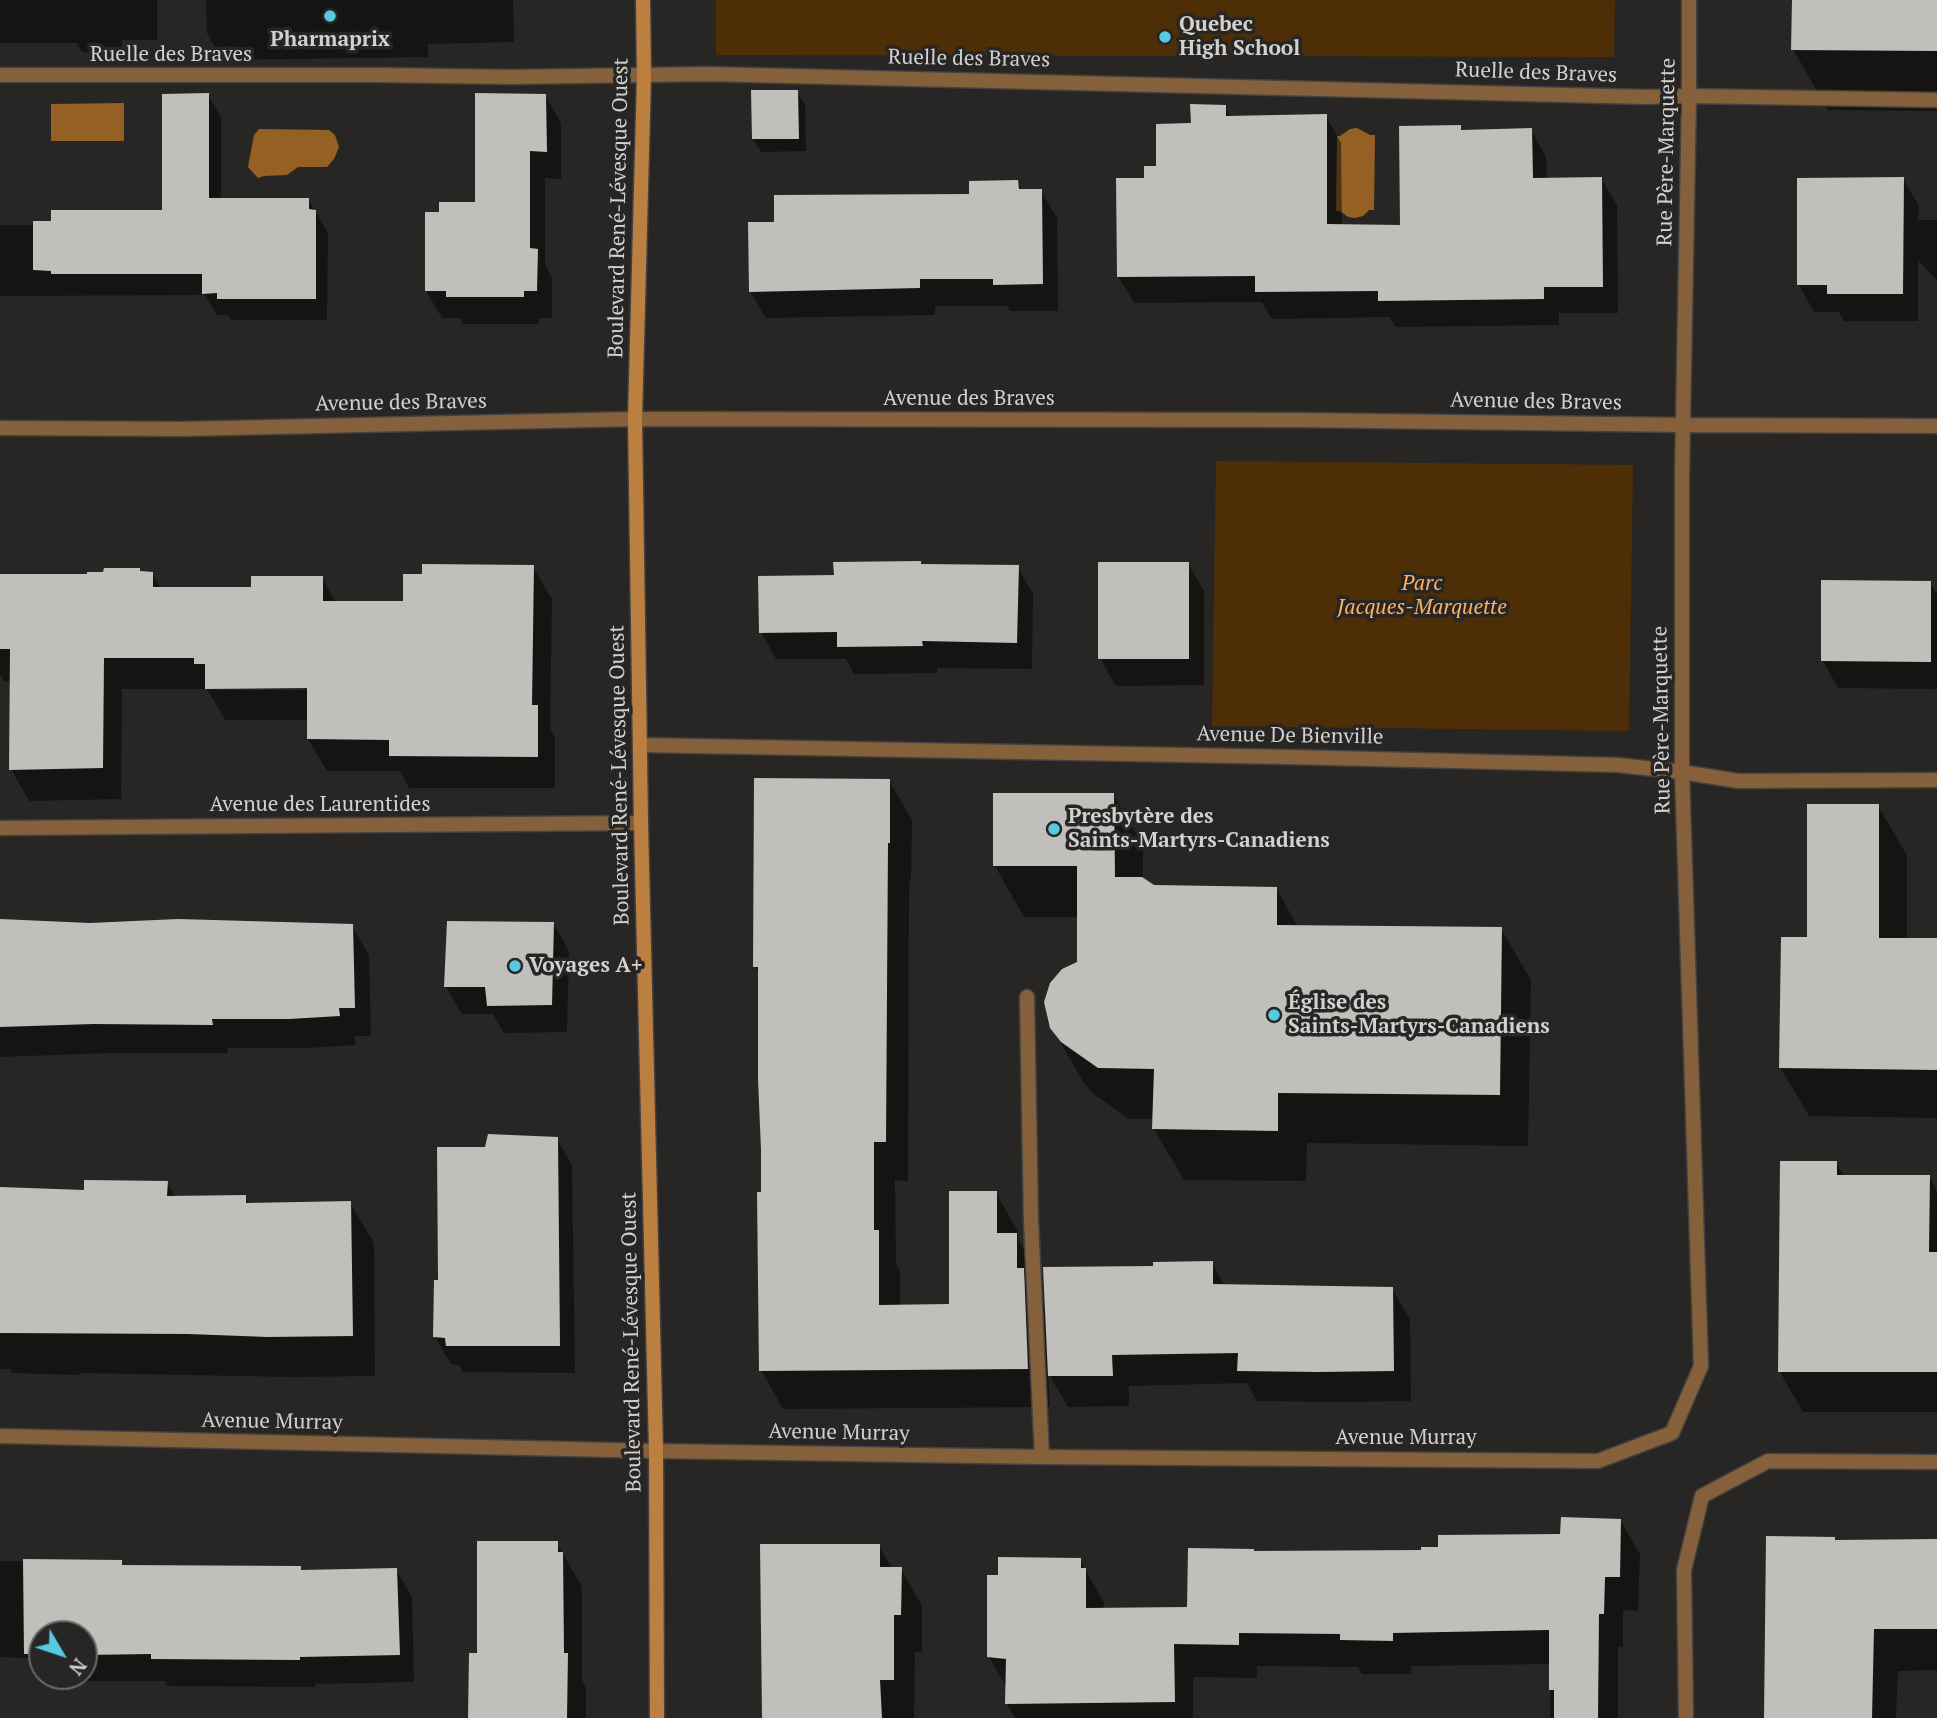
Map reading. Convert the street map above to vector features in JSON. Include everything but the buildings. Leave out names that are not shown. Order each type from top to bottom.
[{"type":"main road","name":"Boulevard René-Lévesque Ouest","points":[[643,0],[644,75],[635,419],[640,823],[656,1451],[657,1718]]},
{"type":"street","name":"Rue Père-Marquette","points":[[1672,1433],[1701,1366],[1682,772],[1682,488],[1689,0]]},
{"type":"street","name":"Ruelle des Braves","points":[[0,75],[510,77],[709,74],[1646,97],[1937,100]]},
{"type":"street","name":"Avenue des Braves","points":[[0,428],[182,429],[635,419],[1312,420],[1937,426]]},
{"type":"street","name":"Avenue De Bienville","points":[[640,745],[1618,765],[1738,781],[1937,780]]},
{"type":"street","name":"Avenue des Laurentides","points":[[0,828],[640,823]]},
{"type":"street","points":[[1027,997],[1031,1221],[1042,1457]]},
{"type":"street","name":"Avenue Murray","points":[[0,1436],[656,1451],[1598,1461],[1672,1433]]},
{"type":"street","points":[[1686,1718],[1684,1570],[1702,1496],[1768,1461],[1937,1462]]},
{"type":"green space","points":[[716,0],[1615,0],[1614,57],[716,55]]},
{"type":"green space","name":"Parc Jacques-Marquette","points":[[1216,461],[1633,465],[1629,731],[1212,726]]},
{"type":"shaded area","points":[[124,103],[124,141],[51,141],[51,104]]},
{"type":"shaded area","points":[[1357,128],[1375,135],[1374,210],[1355,218],[1336,211],[1337,136]]},
{"type":"shaded area","points":[[259,129],[329,130],[335,135],[339,147],[327,167],[298,167],[287,175],[258,178],[248,167],[254,135]]},
{"type":"place","name":"Pharmaprix","points":[[330,16]]},
{"type":"place","name":"Quebec High School","points":[[1165,37]]},
{"type":"place","name":"Presbytère des Saints-Martyrs-Canadiens","points":[[1054,829]]},
{"type":"place","name":"Voyages A+","points":[[515,966]]},
{"type":"place","name":"Église des Saints-Martyrs-Canadiens","points":[[1274,1015]]}]
